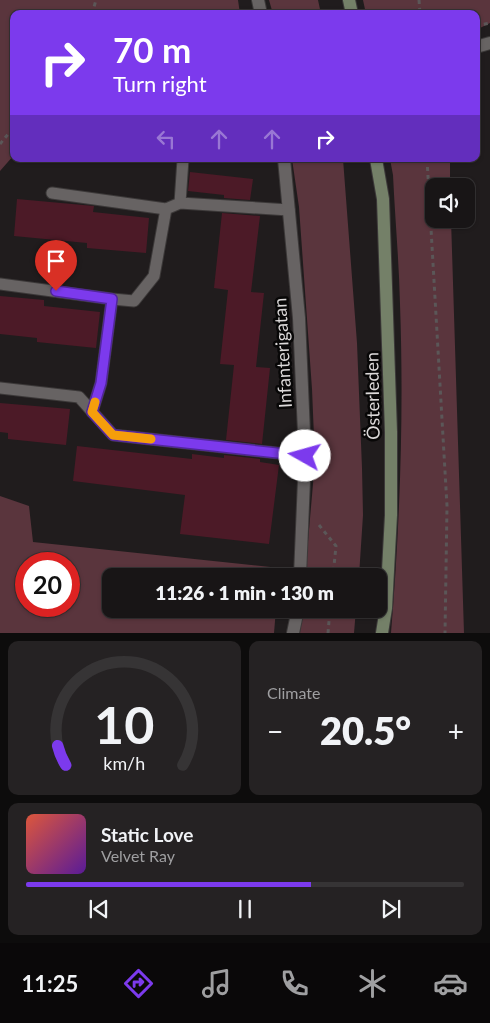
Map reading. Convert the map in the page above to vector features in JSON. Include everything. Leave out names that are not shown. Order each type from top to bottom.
[{"type":"main road","name":"Österleden","points":[[377,162],[383,199],[391,432],[391,515],[386,608],[382,633]]},
{"type":"street","name":"Infanterigatan","points":[[284,162],[299,318],[305,456],[300,568]]},
{"type":"street","points":[[294,633],[296,618]]},
{"type":"lane","points":[[180,203],[183,162]]},
{"type":"lane","points":[[52,193],[166,209],[180,203],[289,210]]},
{"type":"lane","points":[[0,284],[134,301],[154,276],[166,209]]},
{"type":"lane","points":[[92,412],[101,383],[112,299]]},
{"type":"lane","points":[[0,388],[79,397],[113,435],[305,456]]},
{"type":"path","points":[[0,144],[10,132]]},
{"type":"path","points":[[427,162],[448,506],[445,633]]},
{"type":"path","points":[[302,518],[314,519],[336,546],[334,568]]},
{"type":"path","points":[[328,633],[329,618]]},
{"type":"shaded area","points":[[0,0],[238,0],[239,10],[10,10],[10,160],[0,171]]},
{"type":"shaded area","points":[[269,0],[318,0],[320,10],[272,10]]},
{"type":"shaded area","points":[[363,0],[490,0],[490,23],[480,28],[480,10],[365,10]]},
{"type":"shaded area","points":[[292,162],[343,162],[357,343],[363,515],[360,568],[306,568],[315,461],[312,389],[299,207]]},
{"type":"shaded area","points":[[391,162],[450,162],[450,178],[425,178],[425,228],[451,228],[464,633],[391,633],[399,510],[402,386],[399,272]]},
{"type":"shaded area","points":[[0,496],[29,506],[33,542],[280,568],[102,568],[102,618],[275,618],[274,633],[0,633]]},
{"type":"shaded area","points":[[301,618],[355,618],[354,633],[300,633]]},
{"type":"building","points":[[190,172],[253,179],[250,200],[224,198],[224,195],[188,191]]},
{"type":"building","points":[[17,199],[94,206],[93,212],[149,218],[146,253],[87,248],[87,243],[14,236]]},
{"type":"building","points":[[222,213],[260,216],[251,292],[264,293],[256,367],[270,368],[262,444],[226,440],[234,365],[220,364],[228,290],[214,288]]},
{"type":"building","points":[[0,296],[44,300],[44,306],[100,312],[96,348],[37,342],[37,338],[0,334]]},
{"type":"building","points":[[0,403],[70,409],[66,445],[8,439],[8,433],[0,432]]},
{"type":"building","points":[[77,446],[192,459],[192,454],[224,458],[224,455],[260,459],[260,462],[279,465],[269,544],[180,534],[185,495],[73,481]]},
{"type":"slow traffic","points":[[95,402],[92,412],[113,435],[151,439]]},
{"type":"route","points":[[56,291],[112,299],[101,383],[92,412],[113,435],[305,456]]}]
